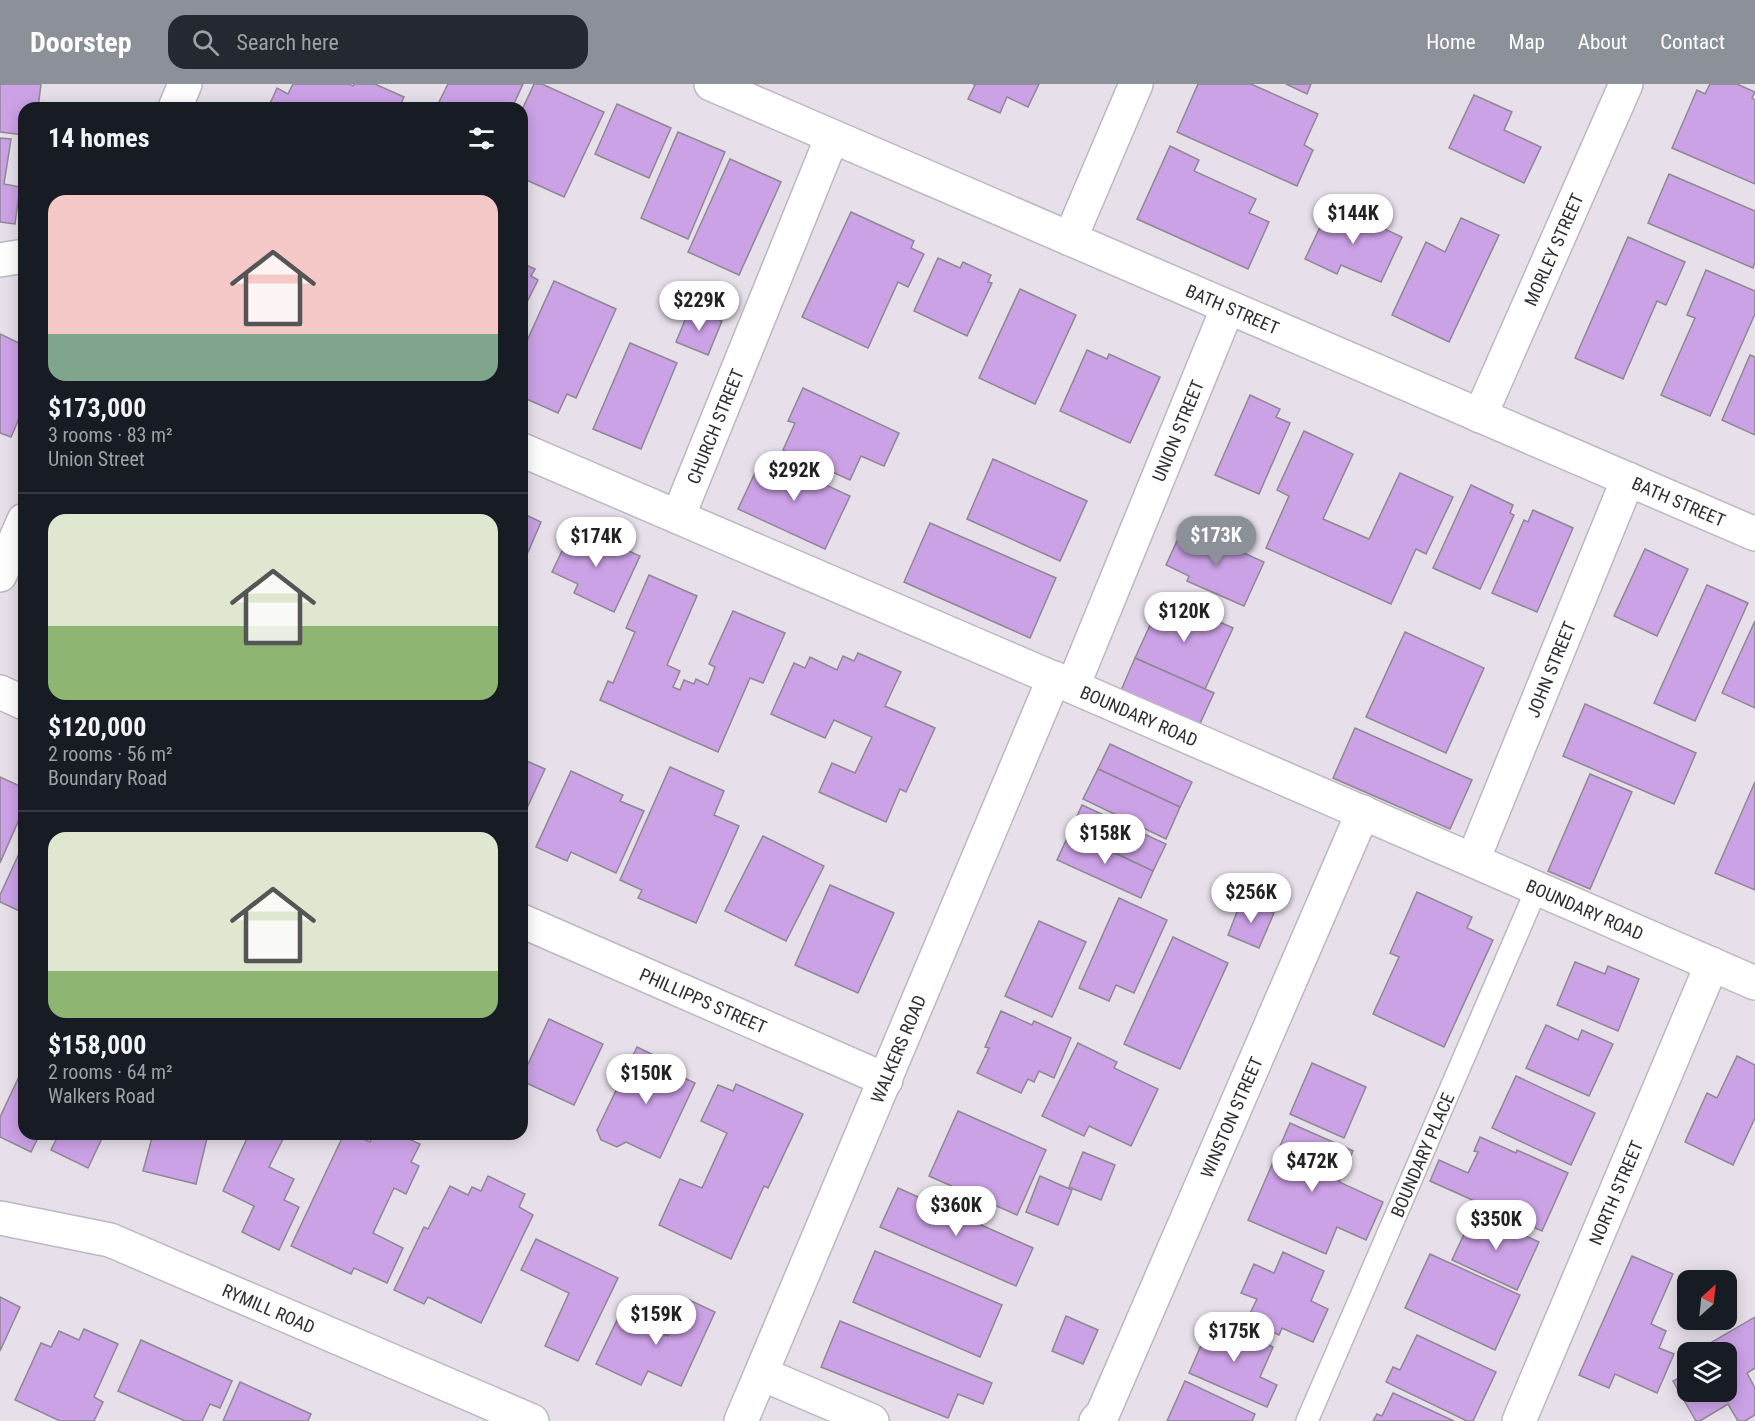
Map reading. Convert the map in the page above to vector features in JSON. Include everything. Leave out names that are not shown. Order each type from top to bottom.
[{"type":"street","points":[[178,102],[185,84]]},
{"type":"street","name":"BATH STREET","points":[[711,84],[1755,534]]},
{"type":"street","points":[[1070,238],[1136,84]]},
{"type":"street","name":"MORLEY STREET","points":[[1480,416],[1626,84]]},
{"type":"street","name":"CHURCH STREET","points":[[678,518],[832,136]]},
{"type":"street","points":[[0,260],[18,257]]},
{"type":"street","name":"UNION STREET","points":[[1063,682],[1228,307]]},
{"type":"street","name":"BOUNDARY ROAD","points":[[528,453],[1755,983]]},
{"type":"street","name":"JOHN STREET","points":[[1473,860],[1628,479]]},
{"type":"street","points":[[0,575],[18,534]]},
{"type":"street","name":"WALKERS ROAD","points":[[741,1421],[886,1080],[1063,682]]},
{"type":"street","points":[[0,692],[18,700]]},
{"type":"street","name":"WINSTON STREET","points":[[1096,1421],[1103,1413],[1363,812]]},
{"type":"street","name":"PHILLIPPS STREET","points":[[528,924],[886,1080]]},
{"type":"street","name":"NORTH STREET","points":[[1519,1421],[1712,964]]},
{"type":"street","name":"RYMILL ROAD","points":[[0,1218],[110,1240],[532,1421]]},
{"type":"street","points":[[762,1374],[872,1421]]},
{"type":"lane","name":"BOUNDARY PLACE","points":[[1307,1421],[1537,888]]},
{"type":"building","points":[[0,84],[41,84],[39,102],[18,102],[18,134],[0,132]]},
{"type":"building","points":[[293,84],[349,84],[353,86],[354,84],[375,84],[404,97],[402,102],[271,102],[277,88],[288,94]]},
{"type":"building","points":[[448,84],[523,84],[515,102],[439,102]]},
{"type":"building","points":[[534,84],[542,84],[604,112],[564,197],[528,181],[528,102],[526,102]]},
{"type":"building","points":[[973,84],[1039,84],[1028,107],[1007,97],[1000,113],[968,99],[975,85]]},
{"type":"building","points":[[1198,84],[1251,84],[1318,114],[1304,145],[1313,150],[1297,186],[1177,132]]},
{"type":"building","points":[[1286,84],[1311,84],[1307,94]]},
{"type":"building","points":[[1710,84],[1737,84],[1755,92],[1752,98],[1755,100],[1755,184],[1672,148],[1697,90],[1705,94]]},
{"type":"building","points":[[1474,95],[1512,112],[1504,130],[1541,147],[1524,183],[1449,148]]},
{"type":"building","points":[[617,104],[671,128],[649,178],[595,154]]},
{"type":"building","points":[[678,132],[725,152],[688,239],[641,218]]},
{"type":"building","points":[[0,138],[11,139],[4,184],[18,187],[18,202],[15,224],[0,222]]},
{"type":"building","points":[[1170,146],[1199,160],[1194,171],[1256,199],[1249,213],[1269,222],[1248,269],[1137,219]]},
{"type":"building","points":[[730,159],[781,182],[739,275],[688,252]]},
{"type":"building","points":[[1669,174],[1755,211],[1753,268],[1648,223]]},
{"type":"building","points":[[1331,204],[1402,237],[1381,282],[1341,265],[1337,274],[1305,259]]},
{"type":"building","points":[[851,212],[914,241],[911,248],[924,254],[908,287],[898,282],[868,348],[802,317]]},
{"type":"building","points":[[1461,218],[1499,235],[1449,342],[1392,315],[1426,242],[1445,252]]},
{"type":"building","points":[[1628,237],[1685,262],[1666,305],[1657,301],[1623,379],[1575,358]]},
{"type":"building","points":[[938,258],[960,268],[963,262],[991,275],[988,282],[992,283],[967,336],[914,311]]},
{"type":"building","points":[[528,266],[535,269],[531,276],[538,280],[528,300]]},
{"type":"building","points":[[1706,270],[1755,291],[1755,314],[1710,416],[1661,395],[1695,318],[1687,315]]},
{"type":"building","points":[[554,281],[616,309],[576,398],[567,394],[558,413],[528,400],[528,339]]},
{"type":"building","points":[[1020,289],[1076,315],[1035,404],[979,378]]},
{"type":"building","points":[[690,308],[722,321],[708,355],[676,342]]},
{"type":"building","points":[[0,334],[18,343],[18,421],[11,437],[0,433]]},
{"type":"building","points":[[630,343],[677,363],[641,449],[593,429]]},
{"type":"building","points":[[1087,350],[1107,359],[1109,354],[1160,377],[1130,443],[1060,411]]},
{"type":"building","points":[[1750,355],[1755,357],[1755,435],[1722,420]]},
{"type":"building","points":[[803,388],[899,433],[884,466],[861,456],[850,480],[783,450],[795,423],[788,421]]},
{"type":"building","points":[[1250,395],[1280,409],[1276,417],[1290,423],[1259,494],[1215,475]]},
{"type":"building","points":[[1304,431],[1353,454],[1323,519],[1369,539],[1400,473],[1453,497],[1426,554],[1416,549],[1391,604],[1266,548],[1289,496],[1277,490]]},
{"type":"building","points":[[763,456],[850,496],[825,549],[738,509]]},
{"type":"building","points":[[993,459],[1087,501],[1060,561],[967,519]]},
{"type":"building","points":[[1471,485],[1513,505],[1510,513],[1514,515],[1480,589],[1433,568]]},
{"type":"building","points":[[1533,510],[1573,528],[1537,612],[1492,593],[1524,520],[1528,522]]},
{"type":"building","points":[[528,516],[541,522],[528,552]]},
{"type":"building","points":[[930,523],[1056,578],[1030,638],[904,582]]},
{"type":"building","points":[[574,526],[640,556],[614,612],[574,593],[578,584],[552,572]]},
{"type":"building","points":[[1182,530],[1201,538],[1202,534],[1264,562],[1244,606],[1187,581],[1189,576],[1166,565]]},
{"type":"building","points":[[1645,549],[1688,569],[1657,636],[1614,616]]},
{"type":"building","points":[[649,575],[697,596],[667,665],[680,671],[673,687],[680,690],[684,680],[694,684],[696,679],[708,685],[715,667],[709,664],[733,611],[785,633],[763,683],[750,678],[718,752],[600,700],[608,681],[613,683],[635,632],[626,628]]},
{"type":"building","points":[[1707,585],[1748,603],[1695,721],[1654,703]]},
{"type":"building","points":[[1163,597],[1233,628],[1205,689],[1135,658]]},
{"type":"building","points":[[1755,621],[1755,708],[1722,693]]},
{"type":"building","points":[[1405,632],[1484,668],[1446,753],[1366,717]]},
{"type":"building","points":[[858,653],[901,672],[885,706],[935,728],[906,792],[900,789],[886,822],[819,792],[832,763],[855,773],[872,737],[834,720],[825,738],[771,714],[794,663],[805,668],[810,657],[837,670],[843,656],[854,661]]},
{"type":"building","points":[[1135,658],[1214,693],[1197,730],[1119,695]]},
{"type":"building","points":[[1585,704],[1696,753],[1674,804],[1563,756]]},
{"type":"building","points":[[1355,728],[1472,780],[1450,829],[1333,778]]},
{"type":"building","points":[[1110,744],[1192,782],[1180,807],[1098,769]]},
{"type":"building","points":[[528,762],[545,769],[528,806]]},
{"type":"building","points":[[670,767],[724,791],[714,815],[739,826],[696,923],[638,898],[642,890],[620,880]]},
{"type":"building","points":[[1098,769],[1180,807],[1166,839],[1083,799]]},
{"type":"building","points":[[571,771],[623,795],[620,801],[644,811],[616,873],[571,852],[567,861],[536,847]]},
{"type":"building","points":[[1590,774],[1632,792],[1590,889],[1548,871]]},
{"type":"building","points":[[0,777],[18,785],[18,822],[0,863]]},
{"type":"building","points":[[1755,782],[1755,890],[1715,873]]},
{"type":"building","points":[[1082,805],[1166,844],[1153,871],[1070,832]]},
{"type":"building","points":[[1070,832],[1153,871],[1141,898],[1057,860]]},
{"type":"building","points":[[763,836],[824,866],[786,941],[725,911]]},
{"type":"building","points":[[18,856],[18,910],[0,902],[0,895]]},
{"type":"building","points":[[830,885],[894,913],[858,993],[795,965]]},
{"type":"building","points":[[1417,892],[1472,917],[1467,928],[1493,940],[1444,1047],[1373,1014],[1399,957],[1390,953]]},
{"type":"building","points":[[1119,898],[1167,920],[1134,993],[1116,985],[1109,1001],[1079,988]]},
{"type":"building","points":[[1242,899],[1274,913],[1259,948],[1228,935]]},
{"type":"building","points":[[1039,921],[1086,942],[1052,1017],[1005,996]]},
{"type":"building","points":[[1173,937],[1228,963],[1180,1069],[1124,1044]]},
{"type":"building","points":[[1575,962],[1605,974],[1608,966],[1639,979],[1618,1031],[1557,1005]]},
{"type":"building","points":[[1001,1011],[1032,1025],[1034,1021],[1071,1038],[1054,1078],[1039,1071],[1034,1082],[1028,1079],[1021,1093],[977,1073],[989,1048],[985,1047]]},
{"type":"building","points":[[549,1019],[603,1044],[574,1105],[528,1084],[528,1064]]},
{"type":"building","points":[[1546,1025],[1578,1040],[1582,1030],[1613,1044],[1589,1096],[1526,1068]]},
{"type":"building","points":[[1078,1043],[1117,1062],[1114,1068],[1158,1089],[1131,1146],[1089,1126],[1084,1136],[1042,1116]]},
{"type":"building","points":[[637,1047],[676,1066],[674,1073],[695,1083],[660,1158],[626,1142],[617,1147],[601,1140],[597,1130]]},
{"type":"building","points":[[1737,1056],[1755,1065],[1755,1118],[1733,1165],[1685,1142],[1707,1093],[1717,1098]]},
{"type":"building","points":[[1312,1063],[1366,1087],[1344,1138],[1290,1114]]},
{"type":"building","points":[[1516,1076],[1595,1113],[1571,1165],[1492,1128]]},
{"type":"building","points":[[18,1079],[18,1140],[37,1140],[31,1152],[0,1137],[0,1117]]},
{"type":"building","points":[[736,1084],[803,1114],[768,1188],[764,1186],[731,1259],[659,1225],[680,1179],[702,1188],[727,1133],[701,1121],[718,1085],[733,1091]]},
{"type":"building","points":[[958,1111],[1046,1150],[1017,1215],[929,1176]]},
{"type":"building","points":[[1290,1123],[1353,1151],[1339,1182],[1383,1202],[1366,1240],[1337,1227],[1326,1254],[1248,1220]]},
{"type":"building","points":[[1480,1137],[1516,1153],[1517,1150],[1568,1173],[1542,1231],[1430,1181],[1439,1160],[1468,1173],[1478,1152],[1474,1151]]},
{"type":"building","points":[[56,1140],[101,1140],[88,1168],[51,1150]]},
{"type":"building","points":[[151,1140],[207,1140],[196,1184],[143,1171]]},
{"type":"building","points":[[246,1140],[282,1140],[269,1167],[294,1179],[284,1200],[299,1207],[279,1250],[242,1232],[254,1206],[223,1191]]},
{"type":"building","points":[[341,1140],[370,1142],[371,1140],[411,1140],[420,1144],[411,1162],[419,1166],[406,1194],[394,1188],[373,1233],[403,1248],[387,1283],[354,1268],[351,1274],[291,1246]]},
{"type":"building","points":[[1083,1152],[1115,1165],[1101,1200],[1069,1187]]},
{"type":"building","points":[[488,1176],[525,1194],[519,1207],[533,1215],[481,1323],[428,1297],[424,1304],[394,1290],[424,1227],[428,1229],[450,1186],[468,1195],[472,1187],[481,1191]]},
{"type":"building","points":[[1040,1176],[1072,1190],[1058,1225],[1026,1212]]},
{"type":"building","points":[[898,1188],[1033,1248],[1016,1286],[880,1227]]},
{"type":"building","points":[[1474,1213],[1539,1242],[1517,1290],[1452,1260]]},
{"type":"building","points":[[536,1239],[618,1278],[578,1361],[545,1346],[569,1293],[521,1270]]},
{"type":"building","points":[[875,1251],[1002,1305],[980,1357],[853,1302]]},
{"type":"building","points":[[1283,1252],[1324,1271],[1311,1301],[1328,1309],[1313,1342],[1282,1328],[1279,1335],[1247,1320],[1257,1299],[1241,1293],[1254,1264],[1274,1273]]},
{"type":"building","points":[[1430,1254],[1520,1295],[1495,1350],[1405,1308]]},
{"type":"building","points":[[1632,1256],[1673,1274],[1651,1324],[1666,1331],[1659,1348],[1674,1354],[1657,1393],[1615,1374],[1609,1388],[1579,1375]]},
{"type":"building","points":[[0,1297],[20,1307],[0,1351]]},
{"type":"building","points":[[685,1298],[715,1312],[681,1386],[648,1371],[641,1385],[596,1364],[620,1314],[668,1336]]},
{"type":"building","points":[[1066,1316],[1098,1330],[1083,1364],[1052,1351]]},
{"type":"building","points":[[1755,1317],[1755,1368],[1747,1373],[1755,1388],[1755,1415],[1745,1421],[1738,1421],[1728,1404],[1700,1421],[1696,1421],[1685,1402],[1737,1402],[1737,1342],[1712,1342],[1733,1330],[1737,1330],[1737,1327]]},
{"type":"building","points":[[1212,1320],[1273,1347],[1260,1377],[1277,1385],[1267,1407],[1189,1373]]},
{"type":"building","points":[[840,1321],[992,1383],[983,1404],[958,1394],[948,1418],[821,1367]]},
{"type":"building","points":[[84,1329],[118,1344],[94,1397],[103,1402],[94,1421],[60,1421],[15,1400],[41,1343],[51,1347],[59,1331],[79,1340]]},
{"type":"building","points":[[1417,1335],[1496,1372],[1473,1421],[1467,1421],[1386,1382],[1393,1367],[1400,1370]]},
{"type":"building","points":[[141,1340],[232,1381],[220,1408],[210,1404],[202,1421],[185,1421],[118,1391]]},
{"type":"building","points":[[1185,1381],[1255,1414],[1252,1421],[1167,1421]]},
{"type":"building","points":[[240,1382],[311,1414],[308,1421],[223,1421]]},
{"type":"building","points":[[1393,1393],[1454,1421],[1373,1421],[1377,1414],[1382,1416]]}]
